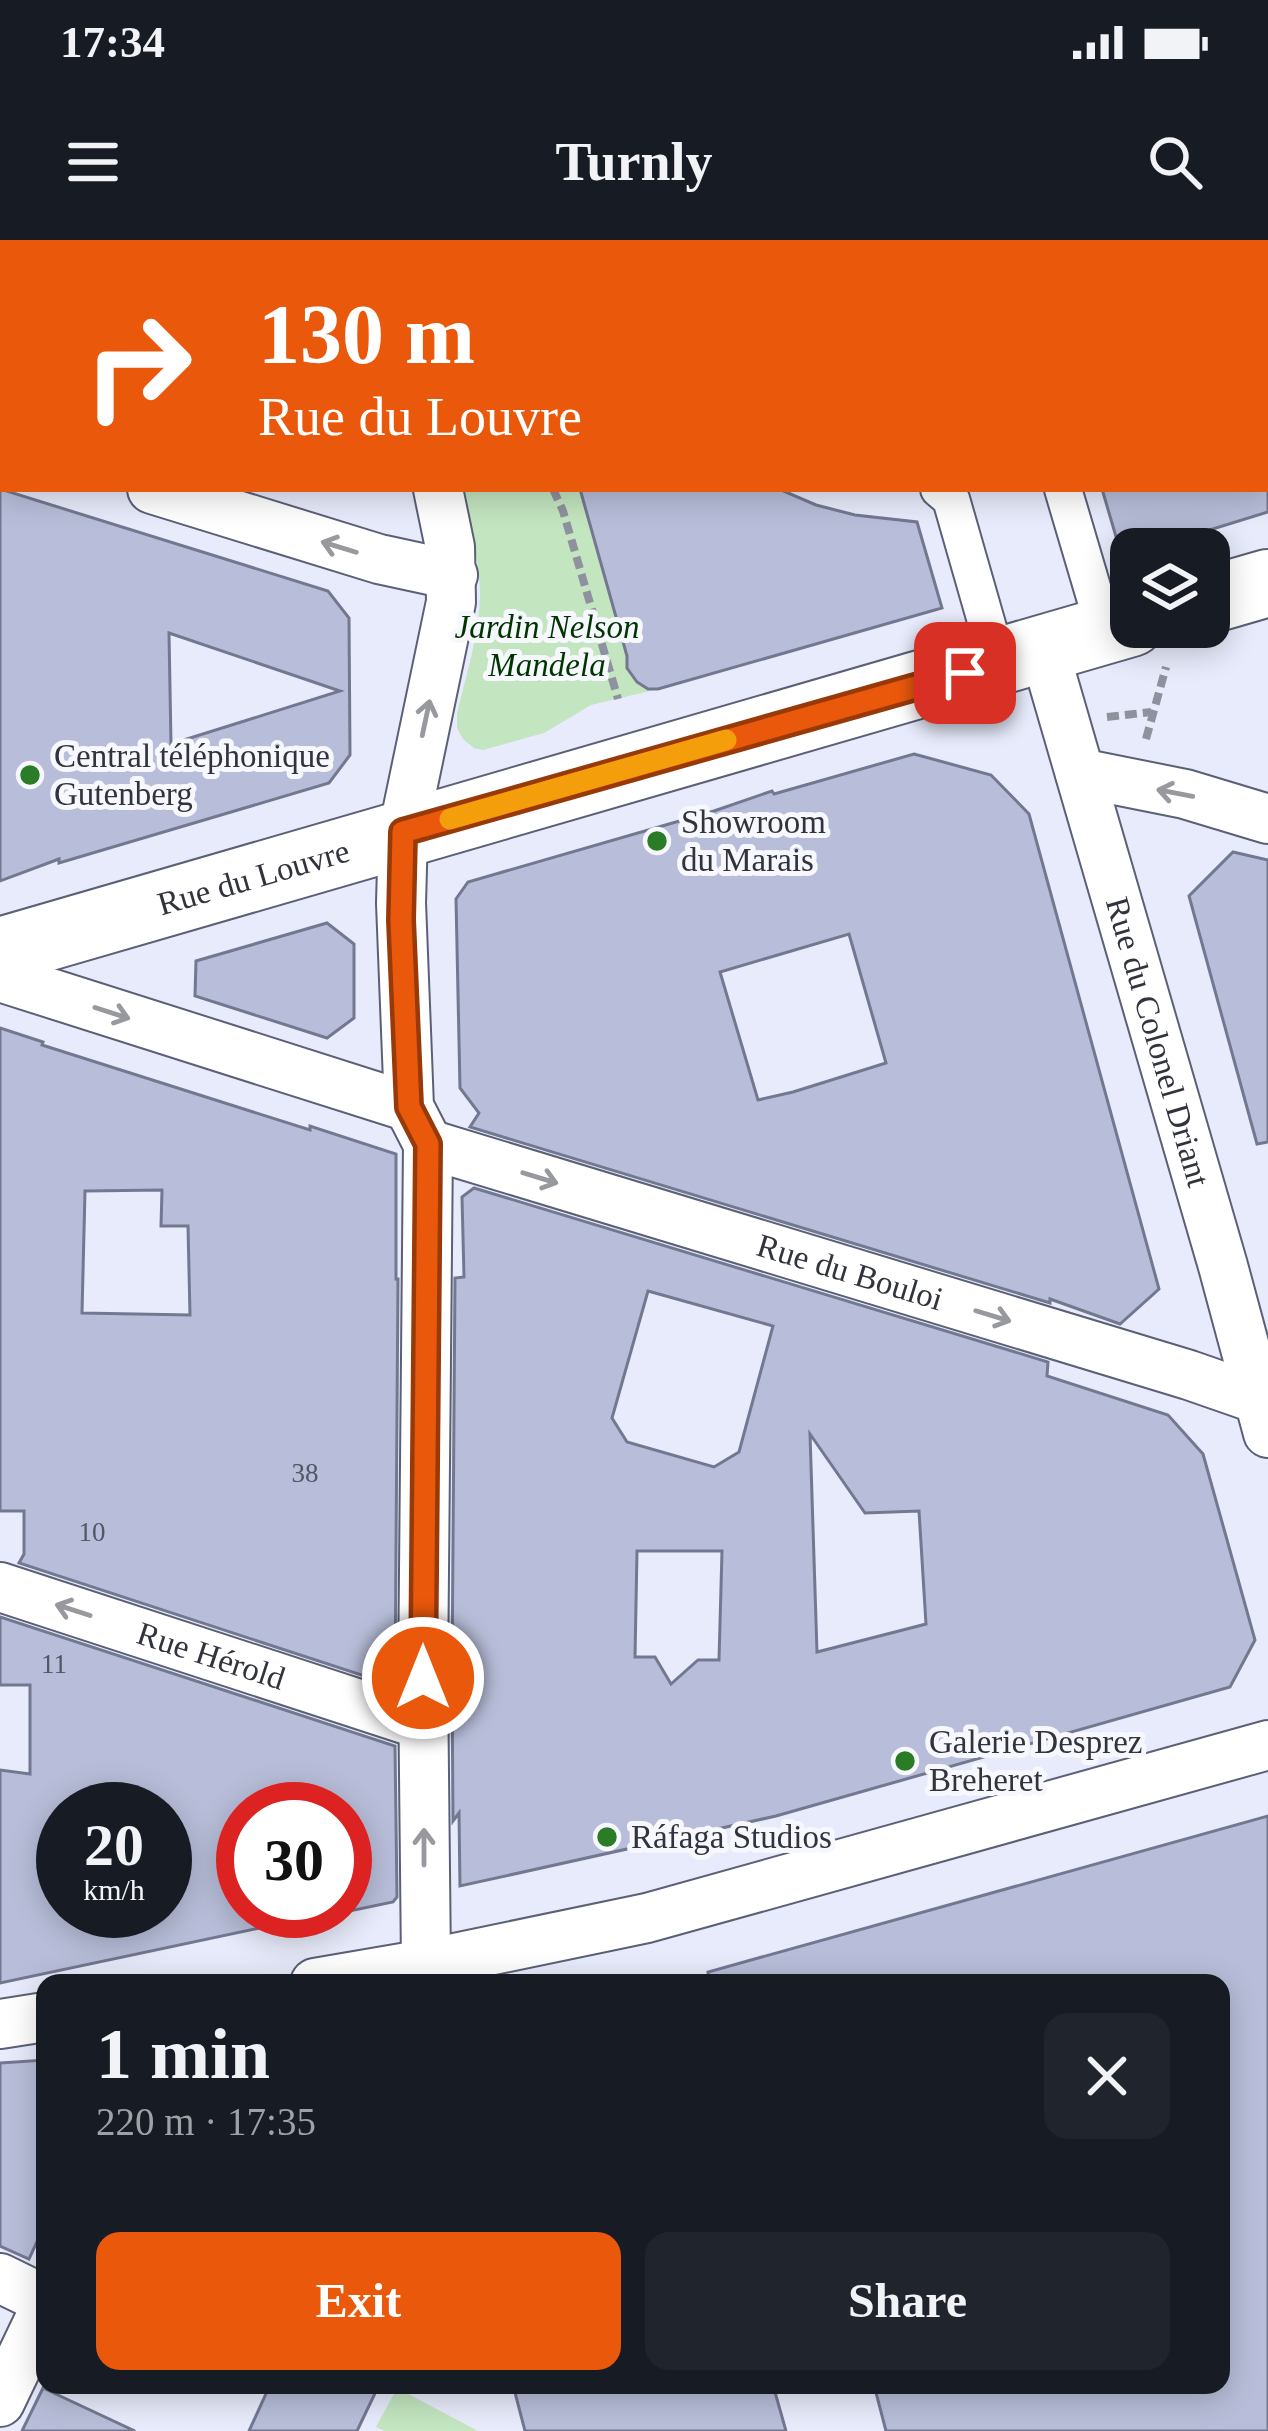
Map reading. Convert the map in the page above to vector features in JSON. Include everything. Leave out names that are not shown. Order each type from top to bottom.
[{"type":"main road","points":[[1230,594],[1268,583]]},
{"type":"main road","name":"Rue du Louvre","points":[[0,951],[1021,656],[1110,640]]},
{"type":"street","points":[[162,492],[379,559],[453,575]]},
{"type":"street","points":[[426,1964],[418,1126],[401,920],[403,832],[451,602],[453,575],[439,492]]},
{"type":"street","points":[[1064,492],[1110,586]]},
{"type":"street","points":[[945,494],[1021,656]]},
{"type":"street","name":"Rue du Colonel Driant","points":[[1021,656],[1080,773],[1265,1412]]},
{"type":"street","points":[[1080,773],[1185,794],[1268,819]]},
{"type":"street","name":"Rue du Bouloi","points":[[0,977],[418,1126],[1189,1375],[1265,1412]]},
{"type":"street","name":"Rue Hérold","points":[[0,1587],[423,1725]]},
{"type":"street","points":[[368,1974],[647,1918],[1268,1744]]},
{"type":"street","points":[[0,2024],[36,2018]]},
{"type":"street","points":[[0,2278],[36,2299]]},
{"type":"street","points":[[0,2402],[36,2324]]},
{"type":"path","points":[[554,492],[618,698]]},
{"type":"path","points":[[1143,753],[1166,664],[1148,648]]},
{"type":"path","points":[[1105,717],[1151,712]]},
{"type":"green space","name":"Jardin Nelson Mandela","points":[[463,492],[581,492],[631,672],[640,685],[658,689],[591,705],[544,733],[483,750],[474,748],[457,728],[457,714],[479,607],[476,553]]},
{"type":"green space","points":[[394,2394],[408,2394],[478,2431],[385,2431],[376,2427]]},
{"type":"building","points":[[0,492],[328,591],[349,618],[350,755],[329,783],[59,863],[59,859],[0,881]],"holes":[[[169,633],[340,691],[171,744]]]},
{"type":"building","points":[[581,492],[786,492],[855,515],[917,522],[942,608],[658,689],[637,682],[627,668]]},
{"type":"building","points":[[1103,492],[1268,492],[1268,512],[1216,528],[1113,528]]},
{"type":"building","points":[[914,754],[991,775],[1029,814],[1159,1289],[1120,1324],[1050,1299],[1050,1303],[470,1127],[479,1113],[460,1088],[456,899],[468,882]],"holes":[[[849,934],[886,1063],[758,1100],[720,972]]]},
{"type":"building","points":[[1233,852],[1268,860],[1268,1142],[1257,1144],[1189,896]]},
{"type":"building","points":[[327,923],[354,944],[354,1018],[327,1038],[195,996],[196,961]]},
{"type":"building","points":[[0,1028],[396,1154],[395,1686],[19,1563],[24,1554],[24,1511],[0,1511]],"holes":[[[162,1190],[161,1226],[188,1226],[190,1315],[82,1313],[85,1191]]]},
{"type":"building","points":[[474,1188],[1048,1362],[1047,1376],[1168,1415],[1203,1454],[1255,1640],[1230,1687],[776,1816],[460,1886],[459,1813],[453,1821],[452,1678],[455,1278],[464,1277],[462,1197]],"holes":[[[648,1291],[773,1326],[739,1452],[714,1467],[627,1442],[612,1418]],[[810,1434],[865,1513],[919,1511],[926,1624],[817,1652]],[[637,1551],[722,1551],[719,1660],[698,1660],[671,1684],[655,1657],[635,1657]]]},
{"type":"building","points":[[0,1617],[395,1746],[397,1897],[372,1906],[372,1782],[216,1782],[216,1937],[0,1983],[0,1770],[30,1774],[30,1685],[0,1685]]},
{"type":"building","points":[[1268,1816],[1268,2431],[886,2431],[876,2394],[1230,2394],[1230,1974],[708,1972]]},
{"type":"building","points":[[36,2061],[36,2244],[29,2259],[0,2246],[0,2063]]},
{"type":"building","points":[[40,2394],[56,2394],[135,2431],[22,2431]]},
{"type":"building","points":[[266,2394],[375,2394],[357,2431],[249,2431]]},
{"type":"building","points":[[515,2394],[776,2394],[786,2431],[525,2431]]},
{"type":"slow traffic","points":[[450,819],[726,740]]},
{"type":"place","name":"Central téléphonique Gutenberg","points":[[30,775]]},
{"type":"place","name":"Showroom du Marais","points":[[657,841]]},
{"type":"place","name":"Galerie Desprez Breheret","points":[[905,1761]]},
{"type":"place","name":"Ráfaga Studios","points":[[607,1837]]},
{"type":"route","points":[[423,1678],[428,1144],[409,1107],[401,920],[403,832],[965,673]]}]
